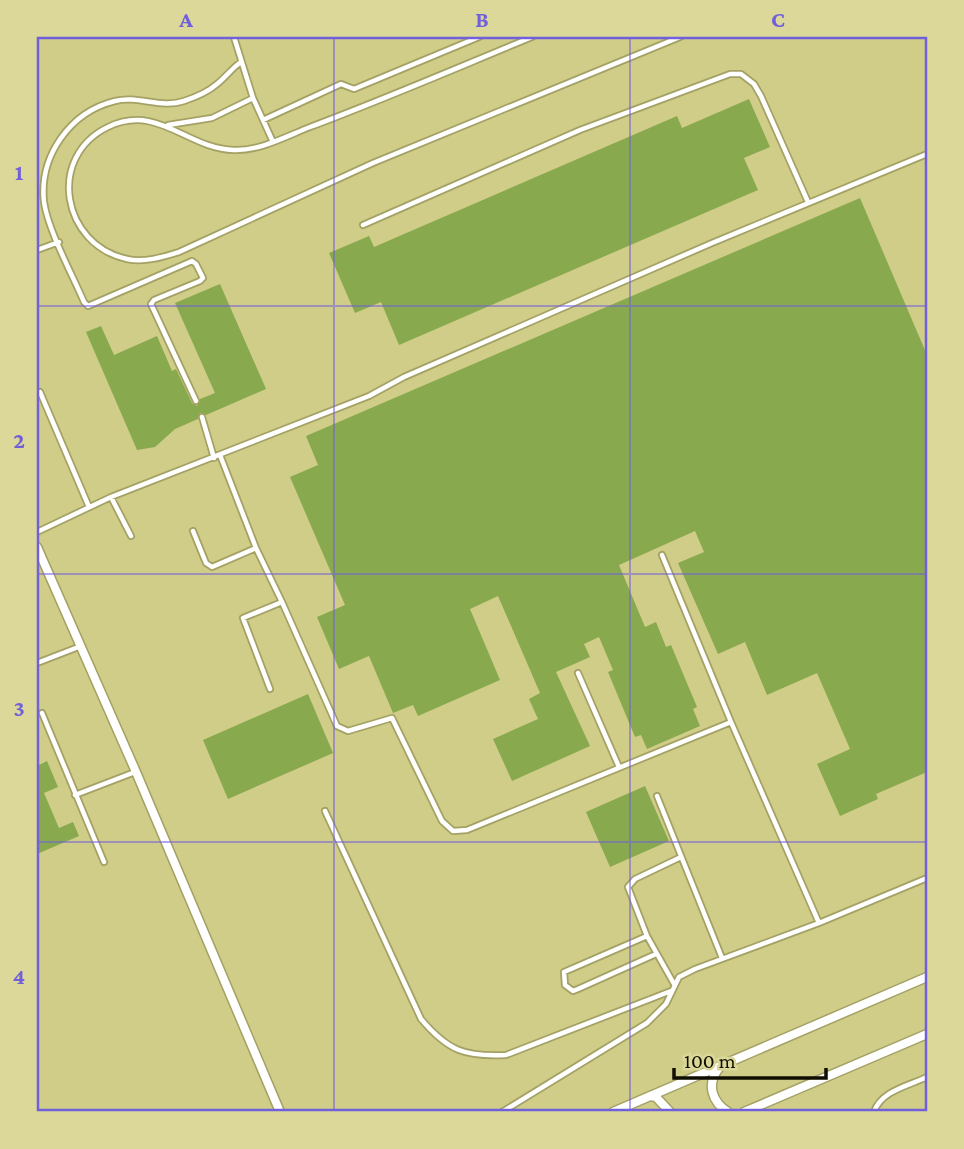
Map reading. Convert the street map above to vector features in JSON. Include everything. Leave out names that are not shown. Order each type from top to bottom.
[{"type":"street","points":[[37,547],[280,1112]]},
{"type":"street","points":[[613,1112],[927,977]]},
{"type":"street","points":[[744,1112],[927,1034]]},
{"type":"street","points":[[720,1067],[714,1077],[712,1092],[717,1103],[729,1112]]},
{"type":"street","points":[[650,1096],[656,1097],[670,1112]]},
{"type":"lane","points":[[234,37],[253,98],[273,142]]},
{"type":"lane","points":[[263,120],[341,84],[354,89],[479,37]]},
{"type":"lane","points":[[533,37],[350,113],[255,148],[234,150],[200,143],[167,125],[149,120],[126,121],[111,126],[100,131],[73,164],[68,194],[70,207],[84,232],[109,253],[130,260],[155,259],[179,252],[373,163],[680,37]]},
{"type":"lane","points":[[196,401],[151,304],[154,300],[200,281],[203,278],[197,264],[192,261],[88,306],[44,204],[44,181],[50,156],[76,120],[117,100],[171,104],[183,102],[216,85],[241,62]]},
{"type":"lane","points":[[363,225],[580,130],[730,74],[741,74],[754,84],[808,202]]},
{"type":"lane","points":[[167,125],[212,118],[253,98]]},
{"type":"lane","points":[[37,532],[111,497],[214,458],[261,436],[369,396],[428,367],[808,202],[855,186],[927,154]]},
{"type":"lane","points":[[37,250],[59,242]]},
{"type":"lane","points":[[40,392],[89,507]]},
{"type":"lane","points":[[202,417],[214,458]]},
{"type":"lane","points":[[220,455],[256,548],[337,726],[348,731],[392,718],[442,821],[453,831],[467,830],[731,722]]},
{"type":"lane","points":[[111,497],[131,536]]},
{"type":"lane","points":[[194,531],[206,563],[212,568],[256,548]]},
{"type":"lane","points":[[662,555],[819,923]]},
{"type":"lane","points":[[270,689],[243,618],[282,602]]},
{"type":"lane","points":[[37,663],[81,646]]},
{"type":"lane","points":[[578,673],[619,767]]},
{"type":"lane","points":[[42,713],[104,862]]},
{"type":"lane","points":[[75,795],[136,772]]},
{"type":"lane","points":[[657,796],[722,958]]},
{"type":"lane","points":[[325,811],[421,1019],[446,1045],[459,1052],[481,1056],[506,1055],[671,991]]},
{"type":"lane","points":[[674,984],[647,936],[628,887],[629,883],[681,857]]},
{"type":"lane","points":[[502,1112],[647,1023],[666,1004],[679,977],[927,878]]},
{"type":"lane","points":[[647,936],[564,972],[565,985],[569,989],[578,989],[656,954]]},
{"type":"lane","points":[[874,1112],[877,1103],[885,1096],[927,1077]]},
{"type":"shaded area","points":[[37,37],[927,37],[927,1112],[37,1112]]},
{"type":"building","points":[[749,99],[770,147],[744,158],[758,190],[399,345],[381,302],[355,313],[329,253],[369,236],[374,247],[677,116],[682,128]]},
{"type":"building","points":[[860,198],[927,355],[927,772],[876,794],[878,799],[840,816],[817,764],[850,749],[817,673],[767,695],[745,642],[718,654],[678,563],[704,552],[695,531],[619,565],[645,627],[656,622],[666,647],[671,645],[697,707],[693,709],[700,726],[647,749],[641,735],[635,737],[608,672],[613,670],[599,637],[584,644],[590,657],[556,672],[590,746],[512,781],[493,739],[538,719],[529,699],[540,693],[498,596],[470,609],[500,680],[418,716],[413,705],[393,713],[369,656],[339,669],[317,617],[345,605],[290,477],[318,465],[306,436]]},
{"type":"building","points":[[220,284],[266,389],[206,415],[200,413],[198,419],[175,429],[155,447],[137,450],[86,332],[101,326],[114,355],[157,336],[172,371],[176,369],[192,403],[197,406],[200,399],[215,393],[175,303]]},
{"type":"building","points":[[308,694],[333,753],[228,799],[203,740]]},
{"type":"building","points":[[47,761],[58,787],[44,793],[59,828],[73,822],[79,836],[37,854],[37,766]]},
{"type":"building","points":[[645,786],[669,841],[610,867],[586,812]]}]
